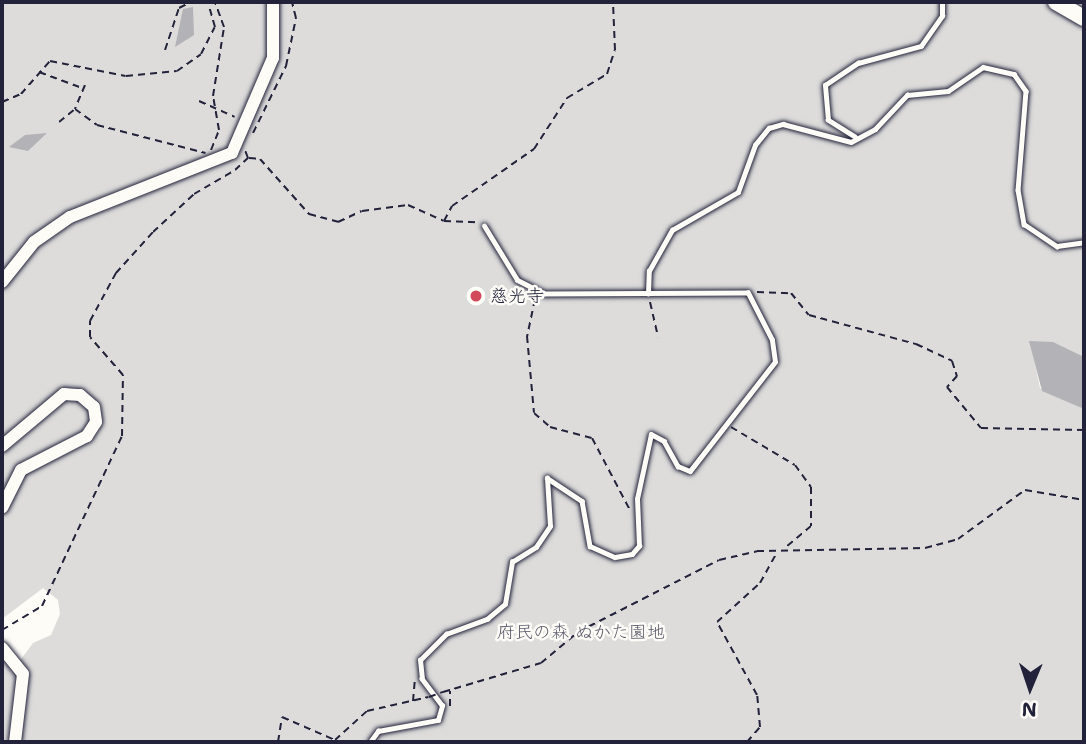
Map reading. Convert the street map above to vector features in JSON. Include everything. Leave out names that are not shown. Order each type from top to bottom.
[{"type":"highway","points":[[1056,2],[1084,18]]},
{"type":"street","points":[[2,282],[54,227],[226,159],[248,123],[273,58],[273,2]]},
{"type":"street","points":[[2,446],[64,394],[80,395],[94,407],[96,422],[87,436],[21,470],[2,508]]},
{"type":"street","points":[[2,648],[23,674],[15,742]]},
{"type":"lane","points":[[855,137],[828,120],[825,85],[858,63],[921,46],[942,16],[942,2]]},
{"type":"lane","points":[[648,294],[649,271],[672,230],[731,200],[769,128],[783,124],[831,141],[855,137],[875,129],[907,95],[948,91],[975,70],[1000,66],[1027,92],[1018,212],[1048,243],[1084,242]]},
{"type":"lane","points":[[370,742],[378,731],[432,724],[442,713],[418,668],[434,642],[487,619],[505,604],[512,562],[536,547],[550,526],[547,478],[582,501],[590,546],[599,553],[632,554],[639,546],[636,515],[651,434],[664,440],[678,466],[690,471],[775,362],[772,341],[748,293],[536,292],[496,255],[484,226]]},
{"type":"path","points":[[165,50],[179,8],[191,2]]},
{"type":"path","points":[[2,102],[21,94],[38,71],[50,61],[126,76],[177,71],[201,54],[215,27],[208,2]]},
{"type":"path","points":[[75,109],[122,135],[183,143],[211,155],[219,130],[212,107],[223,27],[215,2]]},
{"type":"path","points":[[444,221],[452,206],[534,149],[566,98],[607,74],[615,50],[613,2]]},
{"type":"path","points":[[38,71],[82,88]]},
{"type":"path","points":[[59,122],[75,109],[85,85]]},
{"type":"path","points":[[199,101],[248,123]]},
{"type":"path","points":[[248,158],[260,159],[309,215],[338,222],[362,211],[408,205],[444,221],[484,226]]},
{"type":"path","points":[[536,292],[527,336],[534,413],[550,427],[592,438],[636,515]]},
{"type":"path","points":[[748,293],[791,293],[809,315],[916,344],[952,361],[957,376],[947,387],[981,428],[1084,430]]},
{"type":"path","points":[[648,294],[658,337]]},
{"type":"path","points":[[2,630],[42,606],[122,436],[123,374],[90,337],[90,321],[103,298]]},
{"type":"path","points":[[728,425],[795,465],[811,487],[811,526],[784,550]]},
{"type":"path","points":[[278,742],[282,717],[335,740],[367,711],[413,702],[541,663],[572,636],[695,569],[784,550],[925,548],[958,539],[1024,490],[1084,500]]},
{"type":"path","points":[[747,742],[760,727],[757,695],[717,622],[760,583],[778,551]]},
{"type":"path","points":[[413,702],[418,668]]},
{"type":"path","points":[[442,713],[452,703],[450,690]]},
{"type":"green space","name":"府民の森 ぬかた園地","points":[[2,2],[1055,2],[1084,15],[1084,357],[1031,345],[1040,388],[1084,409],[1084,742],[2,742],[2,658],[14,669],[33,643],[51,635],[60,614],[58,600],[43,588],[2,619]]},
{"type":"shaded area","points":[[193,7],[194,35],[175,47],[183,9]]},
{"type":"shaded area","points":[[47,133],[28,151],[9,147],[25,135]]},
{"type":"shaded area","points":[[1029,341],[1053,342],[1084,357],[1084,409],[1042,391]]},
{"type":"place","name":"慈光寺","points":[[476,296]]}]
